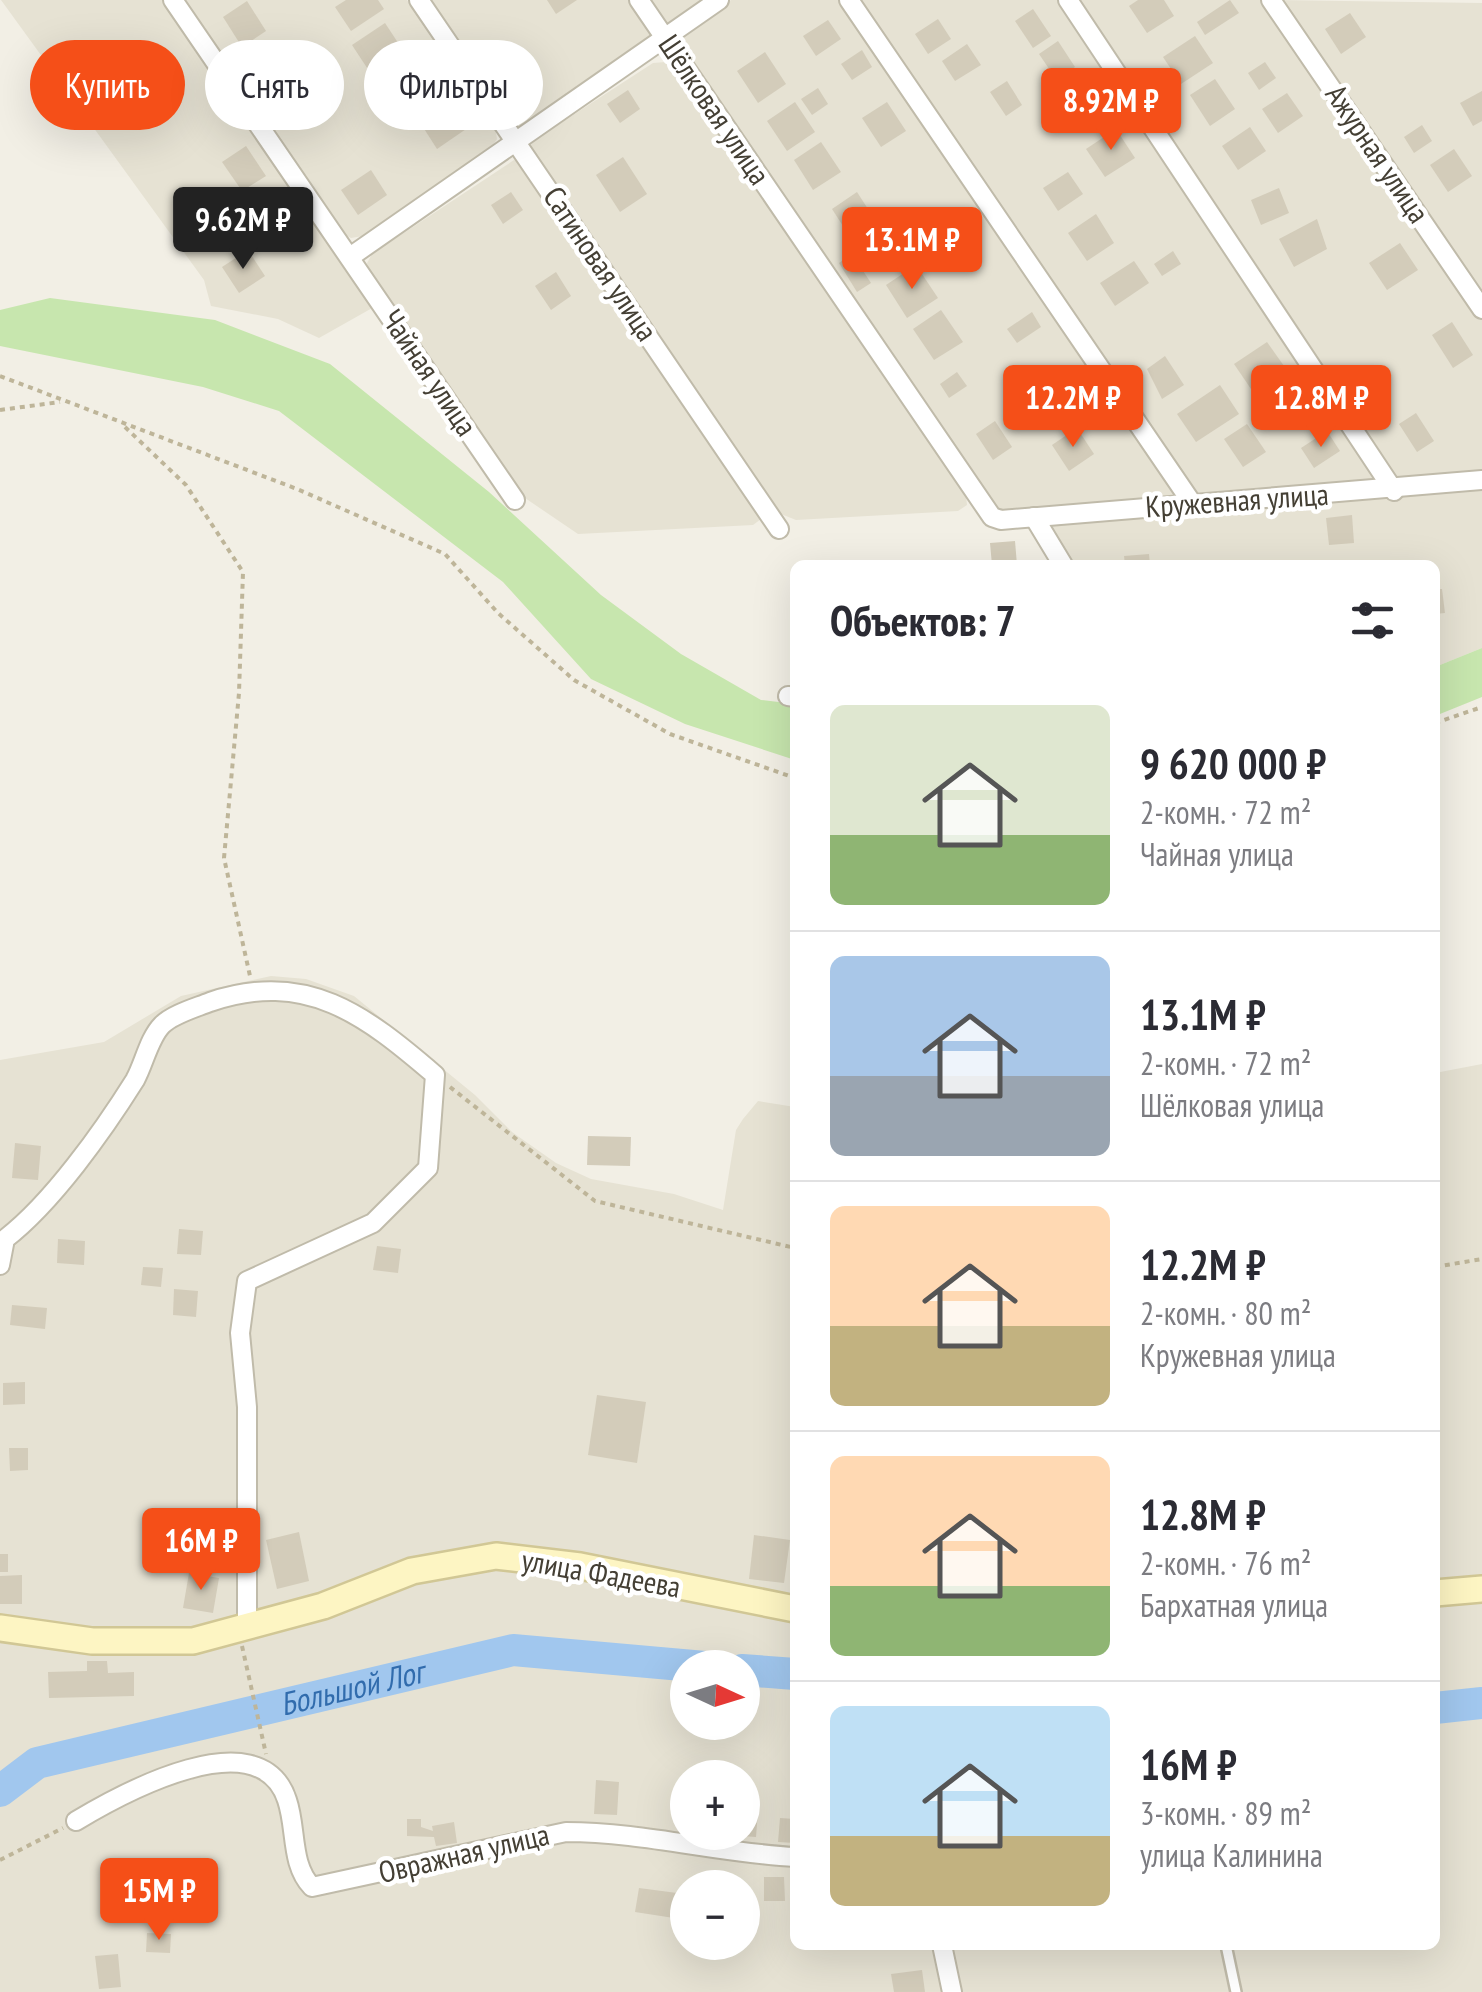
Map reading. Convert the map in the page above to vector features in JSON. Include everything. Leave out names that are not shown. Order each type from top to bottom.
[{"type":"street","name":"Чайная улица","points":[[173,0],[515,500]]},
{"type":"street","name":"Сатиновая улица","points":[[419,0],[779,529]]},
{"type":"street","name":"Шёлковая улица","points":[[639,0],[992,517]]},
{"type":"street","points":[[350,258],[719,0]]},
{"type":"street","points":[[850,0],[1192,503]]},
{"type":"street","points":[[1068,0],[1394,491]]},
{"type":"street","name":"Ажурная улица","points":[[1271,0],[1482,309]]},
{"type":"street","name":"Кружевная улица","points":[[992,517],[1394,491],[1482,480]]},
{"type":"street","points":[[1034,517],[1060,560]]},
{"type":"street","points":[[0,1265],[3,1239],[26,1222],[107,1125],[161,1026],[194,1008],[254,990],[323,999],[374,1022],[435,1075],[428,1168],[374,1223],[247,1281],[240,1332],[247,1407],[243,1630]]},
{"type":"street","name":"улица Фадеева","points":[[0,1628],[76,1639],[193,1642],[243,1630],[412,1572],[496,1556],[580,1566],[790,1608]]},
{"type":"street","points":[[1440,1593],[1482,1589]]},
{"type":"street","name":"Овражная улица","points":[[76,1821],[108,1800],[197,1768],[255,1764],[282,1786],[301,1876],[312,1887],[331,1887],[400,1866],[566,1832],[608,1832],[702,1849],[790,1857]]},
{"type":"street","points":[[943,1950],[952,1992]]},
{"type":"lane","points":[[1227,1950],[1236,1992]]},
{"type":"path","points":[[0,376],[297,489],[445,554],[498,614],[574,680],[670,734],[790,776]]},
{"type":"path","points":[[0,410],[60,402]]},
{"type":"path","points":[[123,426],[186,486],[243,572],[239,693],[224,858],[254,990]]},
{"type":"path","points":[[1440,722],[1482,707]]},
{"type":"path","points":[[435,1075],[595,1201],[790,1247]]},
{"type":"path","points":[[1440,1266],[1482,1259]]},
{"type":"path","points":[[243,1630],[248,1685],[262,1739]]},
{"type":"path","points":[[0,1860],[76,1821]]},
{"type":"shaded area","points":[[1,0],[163,0],[205,61],[205,130],[252,130],[374,307],[319,338],[278,319],[211,306],[204,280],[95,130],[185,130],[185,40],[30,40]]},
{"type":"shaded area","points":[[183,0],[407,0],[435,40],[364,40],[364,130],[496,130],[497,139],[490,150],[363,236],[351,238],[342,233],[272,130],[344,130],[344,40],[210,40]]},
{"type":"shaded area","points":[[423,0],[632,0],[652,35],[647,43],[543,115],[543,40],[452,40]]},
{"type":"shaded area","points":[[645,0],[707,0],[673,24],[665,23]]},
{"type":"shaded area","points":[[731,0],[844,0],[1176,495],[1171,500],[998,512],[676,43]]},
{"type":"shaded area","points":[[859,0],[1057,0],[1374,470],[1374,480],[1195,494]]},
{"type":"shaded area","points":[[1074,0],[1264,0],[1482,317],[1482,476],[1397,482]]},
{"type":"shaded area","points":[[1276,0],[1482,3],[1482,300]]},
{"type":"shaded area","points":[[666,62],[677,68],[966,495],[967,505],[958,511],[796,520],[776,512],[529,149],[533,141],[653,63]]},
{"type":"shaded area","points":[[514,160],[524,165],[761,510],[761,519],[753,525],[578,534],[525,498],[369,273],[367,263],[372,254]]},
{"type":"shaded area","points":[[1482,487],[1482,648],[1440,665],[1440,560],[1066,560],[1050,532],[1053,523],[1061,518],[1369,500]]},
{"type":"shaded area","points":[[271,976],[306,979],[354,996],[475,1095],[512,1132],[556,1163],[591,1179],[674,1194],[723,1210],[736,1130],[743,1119],[758,1101],[790,1106],[790,1950],[1440,1950],[1440,1072],[1482,1064],[1482,1992],[0,1992],[0,1060],[104,1042],[181,996]]},
{"type":"green space","points":[[50,298],[215,320],[330,364],[489,492],[601,595],[681,654],[761,700],[790,703],[790,758],[685,724],[591,679],[503,582],[279,411],[203,387],[0,346],[0,310]]},
{"type":"green space","points":[[1482,648],[1482,697],[1440,714],[1440,665]]},
{"type":"building","points":[[346,0],[378,0],[384,9],[351,31],[335,7]]},
{"type":"building","points":[[547,0],[577,0],[556,14]]},
{"type":"building","points":[[1138,0],[1164,0],[1174,16],[1147,33],[1129,6]]},
{"type":"building","points":[[1230,0],[1239,13],[1205,35],[1197,22]]},
{"type":"building","points":[[247,1],[266,31],[252,40],[238,40],[223,17]]},
{"type":"building","points":[[1033,9],[1051,36],[1033,48],[1015,21]]},
{"type":"building","points":[[1350,13],[1366,37],[1341,54],[1325,29]]},
{"type":"building","points":[[938,19],[951,39],[928,54],[915,34]]},
{"type":"building","points":[[828,20],[841,39],[816,56],[803,36]]},
{"type":"building","points":[[385,23],[396,40],[364,40],[364,63],[352,45]]},
{"type":"building","points":[[1195,36],[1213,63],[1181,84],[1163,57]]},
{"type":"building","points":[[1058,41],[1075,67],[1056,79],[1039,54]]},
{"type":"building","points":[[967,44],[981,65],[955,81],[942,61]]},
{"type":"building","points":[[862,50],[872,67],[852,80],[841,64]]},
{"type":"building","points":[[765,52],[786,84],[758,103],[737,71]]},
{"type":"building","points":[[1265,62],[1276,78],[1259,90],[1248,73]]},
{"type":"building","points":[[1215,79],[1235,109],[1210,126],[1190,95]]},
{"type":"building","points":[[1007,81],[1022,105],[1006,116],[990,92]]},
{"type":"building","points":[[1089,86],[1106,113],[1086,127],[1068,100]]},
{"type":"building","points":[[818,88],[828,104],[812,115],[801,99]]},
{"type":"building","points":[[628,90],[640,109],[620,123],[607,104]]},
{"type":"building","points":[[1482,91],[1482,121],[1473,126],[1460,103]]},
{"type":"building","points":[[1287,93],[1303,116],[1278,133],[1262,109]]},
{"type":"building","points":[[795,102],[815,132],[787,151],[767,121]]},
{"type":"building","points":[[887,102],[906,131],[881,147],[862,118]]},
{"type":"building","points":[[1422,125],[1432,141],[1414,153],[1404,137]]},
{"type":"building","points":[[1250,127],[1266,151],[1238,170],[1222,146]]},
{"type":"building","points":[[1116,129],[1135,158],[1105,177],[1086,149]]},
{"type":"building","points":[[425,130],[465,130],[437,149]]},
{"type":"building","points":[[821,142],[841,172],[813,190],[794,160]]},
{"type":"building","points":[[246,146],[266,176],[242,191],[222,162]]},
{"type":"building","points":[[1454,149],[1472,176],[1448,192],[1430,165]]},
{"type":"building","points":[[623,157],[647,194],[620,212],[596,175]]},
{"type":"building","points":[[371,170],[387,195],[358,215],[341,190]]},
{"type":"building","points":[[1068,172],[1083,194],[1058,211],[1043,188]]},
{"type":"building","points":[[1279,188],[1289,213],[1261,225],[1251,200]]},
{"type":"building","points":[[511,192],[523,210],[503,224],[491,205]]},
{"type":"building","points":[[857,192],[877,223],[852,240],[832,209]]},
{"type":"building","points":[[1096,214],[1114,243],[1087,261],[1068,233]]},
{"type":"building","points":[[1317,219],[1327,249],[1294,267],[1279,239]]},
{"type":"building","points":[[1400,243],[1418,270],[1387,290],[1369,263]]},
{"type":"building","points":[[248,250],[265,276],[239,293],[222,267]]},
{"type":"building","points":[[1173,251],[1181,264],[1162,276],[1154,264]]},
{"type":"building","points":[[852,254],[871,283],[857,292],[839,263]]},
{"type":"building","points":[[1134,261],[1149,283],[1115,306],[1100,283]]},
{"type":"building","points":[[916,265],[938,298],[907,318],[886,285]]},
{"type":"building","points":[[556,272],[571,296],[551,310],[535,286]]},
{"type":"building","points":[[941,310],[963,342],[934,360],[913,329]]},
{"type":"building","points":[[1032,312],[1041,327],[1017,343],[1007,329]]},
{"type":"building","points":[[1452,322],[1473,355],[1453,368],[1432,335]]},
{"type":"building","points":[[1267,342],[1284,366],[1251,389],[1234,364]]},
{"type":"building","points":[[1165,356],[1184,385],[1162,399],[1147,369]]},
{"type":"building","points":[[957,372],[967,386],[949,398],[940,384]]},
{"type":"building","points":[[1053,379],[1070,405],[1045,421],[1028,395]]},
{"type":"building","points":[[1220,385],[1239,414],[1196,442],[1177,414]]},
{"type":"building","points":[[1416,413],[1434,441],[1417,452],[1399,424]]},
{"type":"building","points":[[995,421],[1012,447],[993,460],[976,434]]},
{"type":"building","points":[[1247,424],[1266,452],[1243,467],[1224,439]]},
{"type":"building","points":[[1077,428],[1094,454],[1069,471],[1052,445]]},
{"type":"building","points":[[1327,431],[1340,451],[1314,468],[1301,448]]},
{"type":"building","points":[[1352,515],[1354,543],[1329,545],[1326,518]]},
{"type":"building","points":[[1015,541],[1017,560],[992,560],[990,543]]},
{"type":"building","points":[[1149,554],[1150,560],[1124,560],[1124,556]]},
{"type":"building","points":[[1440,589],[1442,589],[1445,613],[1440,614]]},
{"type":"building","points":[[588,1136],[631,1137],[630,1166],[587,1165]]},
{"type":"building","points":[[15,1143],[41,1146],[38,1180],[12,1178]]},
{"type":"building","points":[[179,1229],[203,1231],[201,1255],[177,1254]]},
{"type":"building","points":[[58,1239],[85,1241],[84,1265],[57,1263]]},
{"type":"building","points":[[377,1246],[401,1249],[398,1273],[373,1270]]},
{"type":"building","points":[[143,1267],[163,1268],[161,1287],[141,1285]]},
{"type":"building","points":[[174,1289],[198,1291],[196,1317],[173,1315]]},
{"type":"building","points":[[12,1305],[47,1308],[45,1329],[10,1325]]},
{"type":"building","points":[[25,1382],[25,1404],[3,1405],[3,1383]]},
{"type":"building","points":[[597,1395],[646,1402],[637,1463],[588,1455]]},
{"type":"building","points":[[9,1448],[28,1448],[28,1470],[10,1471]]},
{"type":"building","points":[[299,1532],[309,1581],[277,1589],[266,1540]]},
{"type":"building","points":[[754,1535],[790,1540],[784,1583],[749,1579]]},
{"type":"building","points":[[0,1554],[8,1554],[8,1572],[0,1572]]},
{"type":"building","points":[[189,1573],[219,1578],[213,1613],[183,1608]]},
{"type":"building","points":[[22,1575],[22,1604],[0,1604],[0,1576]]},
{"type":"building","points":[[87,1661],[107,1661],[108,1673],[134,1672],[134,1696],[49,1698],[48,1672],[87,1671]]},
{"type":"building","points":[[596,1780],[619,1782],[617,1815],[594,1814]]},
{"type":"building","points":[[780,1818],[790,1819],[790,1843],[778,1842]]},
{"type":"building","points":[[407,1819],[421,1819],[421,1827],[433,1831],[432,1826],[454,1822],[457,1843],[436,1846],[434,1837],[407,1836]]},
{"type":"building","points":[[764,1877],[784,1877],[785,1901],[764,1901]]},
{"type":"building","points":[[639,1888],[670,1892],[670,1917],[635,1912]]},
{"type":"building","points":[[147,1933],[171,1934],[170,1953],[146,1952]]},
{"type":"building","points":[[118,1954],[121,1987],[99,1989],[95,1956]]},
{"type":"building","points":[[922,1970],[925,1992],[894,1992],[891,1974]]},
{"type":"waterway","name":"Большой Лог","points":[[0,1791],[37,1763],[513,1650],[670,1664]]},
{"type":"waterway","name":"Большой Лог","points":[[760,1671],[790,1674]]},
{"type":"waterway","name":"Большой Лог","points":[[1440,1707],[1482,1703]]}]
